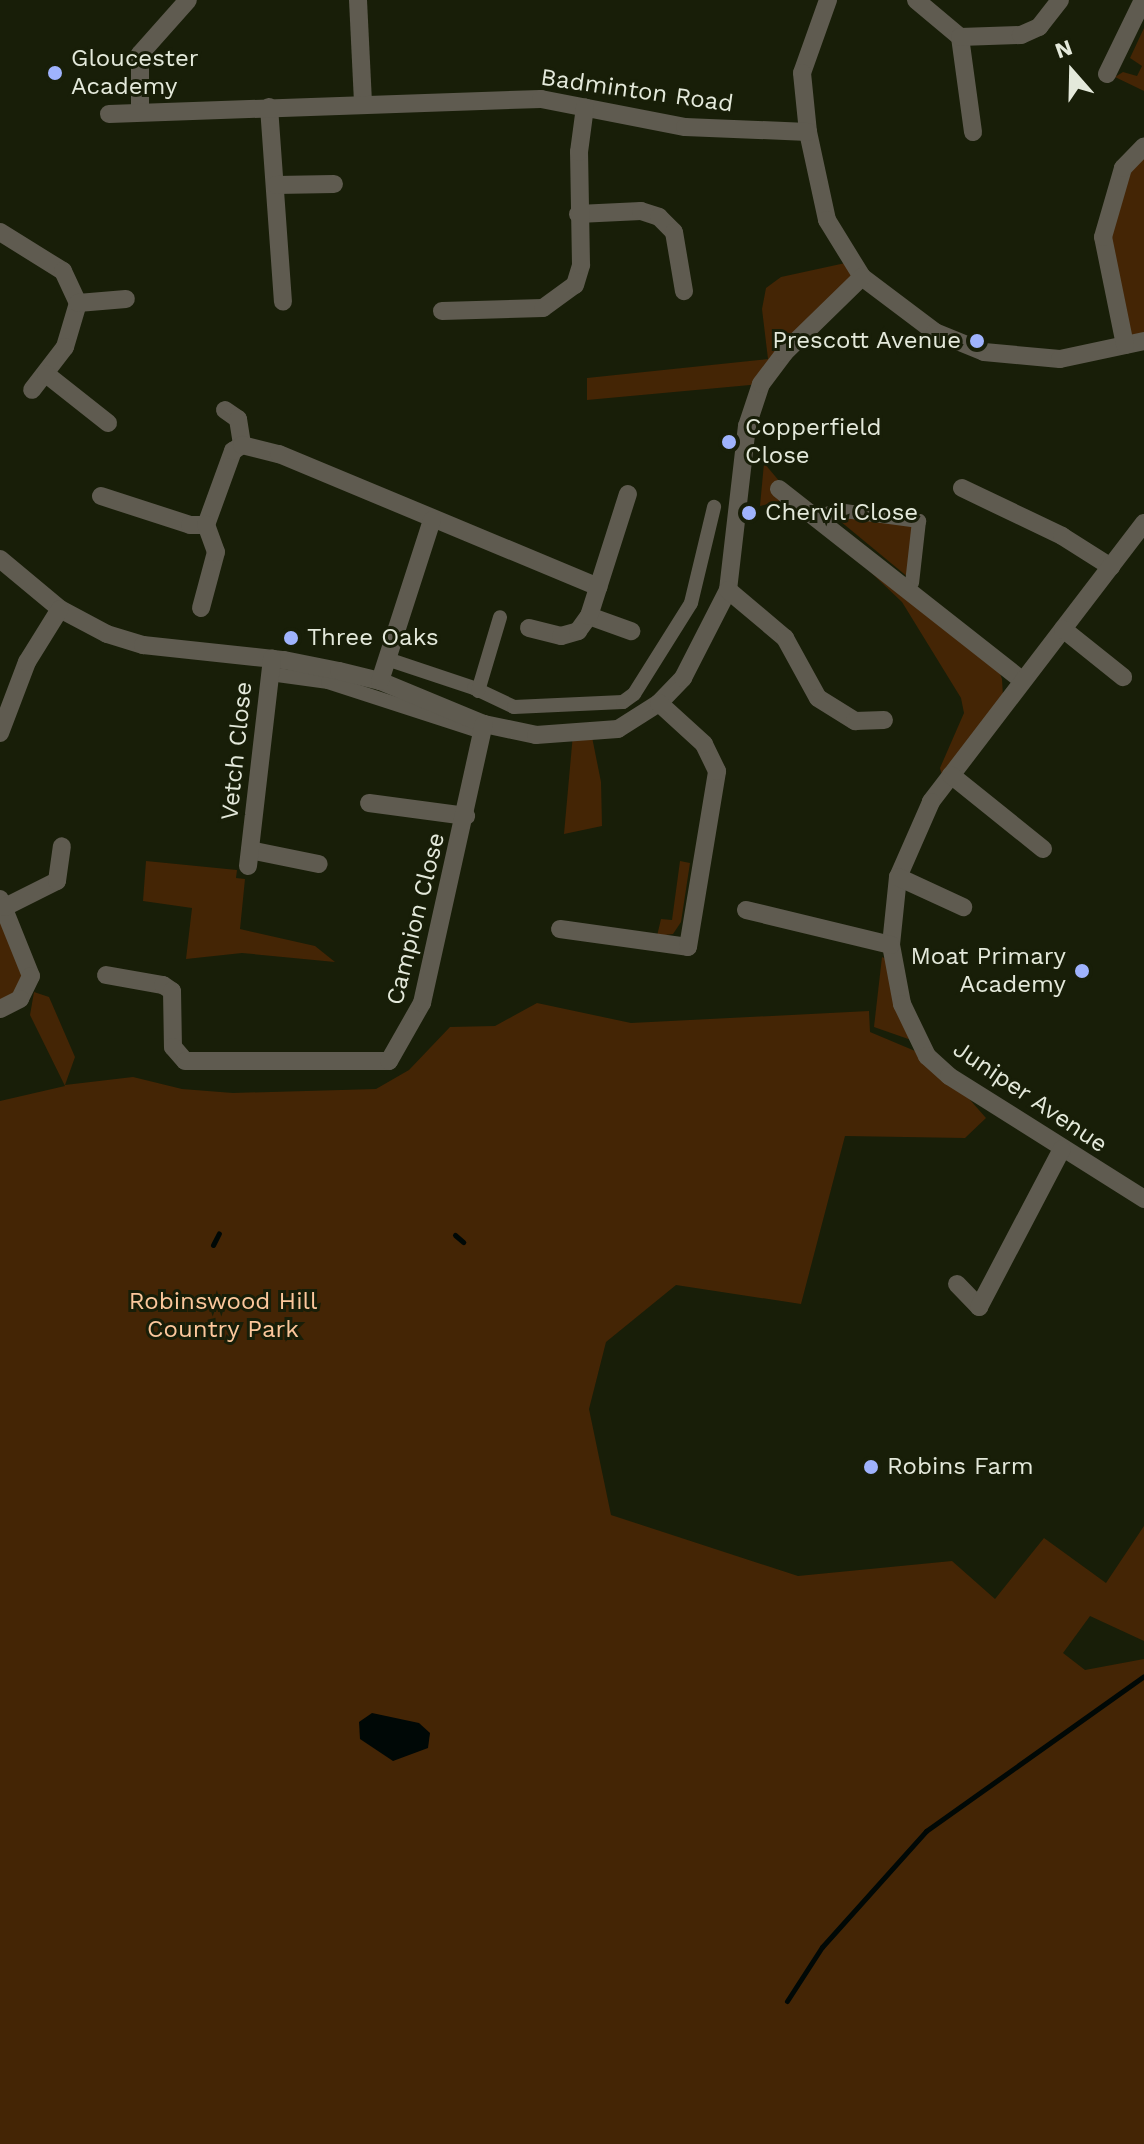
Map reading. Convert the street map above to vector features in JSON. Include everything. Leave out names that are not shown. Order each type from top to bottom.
[{"type":"street","points":[[140,112],[140,54],[188,0]]},
{"type":"street","points":[[358,0],[363,103]]},
{"type":"street","points":[[828,0],[802,73],[808,132],[827,220],[862,277],[935,332],[984,352],[1060,359],[1144,341]]},
{"type":"street","points":[[916,0],[960,37],[1021,35],[1039,27],[1060,0]]},
{"type":"street","points":[[1107,74],[1143,0]]},
{"type":"street","points":[[960,37],[973,132]]},
{"type":"street","name":"Badminton Road","points":[[109,114],[541,99],[685,127],[808,132]]},
{"type":"street","points":[[269,107],[283,301]]},
{"type":"street","points":[[442,311],[543,308],[559,300],[575,285],[581,265],[578,214],[585,107]]},
{"type":"street","points":[[1125,345],[1103,237],[1123,168],[1144,146]]},
{"type":"street","points":[[276,185],[334,184]]},
{"type":"street","points":[[578,214],[641,211],[659,217],[674,232],[684,291]]},
{"type":"street","points":[[0,232],[63,271],[78,303],[65,347],[32,390]]},
{"type":"street","points":[[271,666],[483,728],[536,735],[618,729],[659,703],[704,645],[728,590],[753,402],[784,353],[862,277]]},
{"type":"street","points":[[78,303],[126,299]]},
{"type":"street","points":[[46,374],[108,423]]},
{"type":"street","points":[[225,410],[238,419],[242,445]]},
{"type":"street","points":[[201,608],[216,552],[206,525],[233,451],[242,445],[279,454],[598,587]]},
{"type":"street","points":[[962,488],[1062,536],[1111,567]]},
{"type":"street","points":[[779,489],[1023,681]]},
{"type":"street","points":[[529,628],[561,636],[578,631],[589,616],[628,494]]},
{"type":"street","points":[[101,496],[190,525],[206,525]]},
{"type":"street","points":[[387,659],[514,707],[539,710],[583,702],[614,704],[634,694],[691,603],[714,507]]},
{"type":"street","points":[[824,515],[837,510],[919,521],[912,583]]},
{"type":"street","points":[[380,681],[432,520]]},
{"type":"street","name":"Juniper Avenue","points":[[1144,523],[931,802],[898,877],[891,945],[902,1004],[927,1056],[949,1076],[1144,1199]]},
{"type":"street","points":[[0,559],[60,609],[107,634],[143,645],[380,681],[483,728]]},
{"type":"street","points":[[728,590],[785,638],[818,698],[855,721],[884,720]]},
{"type":"street","points":[[0,733],[27,662],[60,609]]},
{"type":"street","points":[[589,616],[631,631]]},
{"type":"street","points":[[478,691],[500,617]]},
{"type":"street","points":[[1063,629],[1123,677]]},
{"type":"street","name":"Vetch Close","points":[[271,666],[249,858],[319,863]]},
{"type":"street","points":[[560,929],[688,947],[717,771],[704,744],[659,703]]},
{"type":"street","name":"Campion Close","points":[[106,975],[163,985],[172,991],[173,1047],[185,1061],[389,1061],[413,1028],[422,1003],[466,816],[483,728]]},
{"type":"street","points":[[951,775],[1043,849]]},
{"type":"street","points":[[369,803],[466,816]]},
{"type":"street","points":[[0,1009],[20,999],[31,976],[2,903],[57,881],[62,846]]},
{"type":"street","points":[[898,877],[963,907]]},
{"type":"street","points":[[746,910],[891,945]]},
{"type":"street","points":[[957,1284],[979,1307],[1012,1251],[1062,1149]]},
{"type":"green space","points":[[1144,28],[1144,91],[1115,77],[1123,72],[1137,76],[1142,66],[1130,58]]},
{"type":"green space","points":[[1144,146],[1144,341],[1125,345],[1103,237],[1123,168]]},
{"type":"green space","points":[[850,262],[862,277],[761,384],[587,400],[587,378],[768,359],[762,309],[766,288],[781,277]]},
{"type":"green space","points":[[764,463],[780,482],[780,501],[760,506]]},
{"type":"green space","points":[[849,513],[916,523],[909,578],[840,521]]},
{"type":"green space","points":[[861,563],[999,671],[1003,697],[942,776],[940,768],[964,713],[961,698],[902,602]]},
{"type":"green space","points":[[591,732],[601,782],[602,826],[564,834],[573,734]]},
{"type":"green space","points":[[146,861],[237,870],[236,878],[245,879],[240,929],[315,946],[335,962],[242,953],[186,959],[192,908],[143,901]]},
{"type":"green space","points":[[680,861],[690,863],[681,922],[673,934],[657,936],[661,919],[672,920]]},
{"type":"green space","points":[[0,905],[31,976],[0,1009]]},
{"type":"green space","points":[[882,957],[886,959],[914,1041],[874,1027]]},
{"type":"green space","name":"Robinswood Hill Country Park","points":[[34,992],[49,997],[75,1057],[65,1085],[133,1077],[182,1089],[233,1093],[376,1089],[409,1070],[450,1027],[495,1026],[537,1003],[631,1023],[869,1011],[870,1032],[927,1056],[949,1076],[986,1118],[965,1138],[845,1136],[801,1304],[676,1285],[606,1342],[589,1409],[611,1515],[798,1576],[952,1561],[995,1599],[1044,1538],[1106,1583],[1144,1526],[1144,1641],[1090,1616],[1063,1653],[1085,1670],[1144,1659],[1144,2144],[0,2144],[0,1101],[65,1086],[30,1015]]},
{"type":"shaded area","points":[[372,1713],[419,1723],[430,1733],[428,1748],[393,1761],[360,1739],[359,1722]]},
{"type":"waterway","points":[[213,1245],[219,1233]]},
{"type":"waterway","points":[[455,1235],[463,1242]]},
{"type":"waterway","points":[[787,2001],[822,1947],[926,1831],[1144,1676]]},
{"type":"place","name":"Gloucester Academy","points":[[55,73]]},
{"type":"place","name":"Prescott Avenue","points":[[977,341]]},
{"type":"place","name":"Copperfield Close","points":[[729,442]]},
{"type":"place","name":"Chervil Close","points":[[749,513]]},
{"type":"place","name":"Three Oaks","points":[[291,638]]},
{"type":"place","name":"Moat Primary Academy","points":[[1082,971]]},
{"type":"place","name":"Robins Farm","points":[[871,1467]]}]
